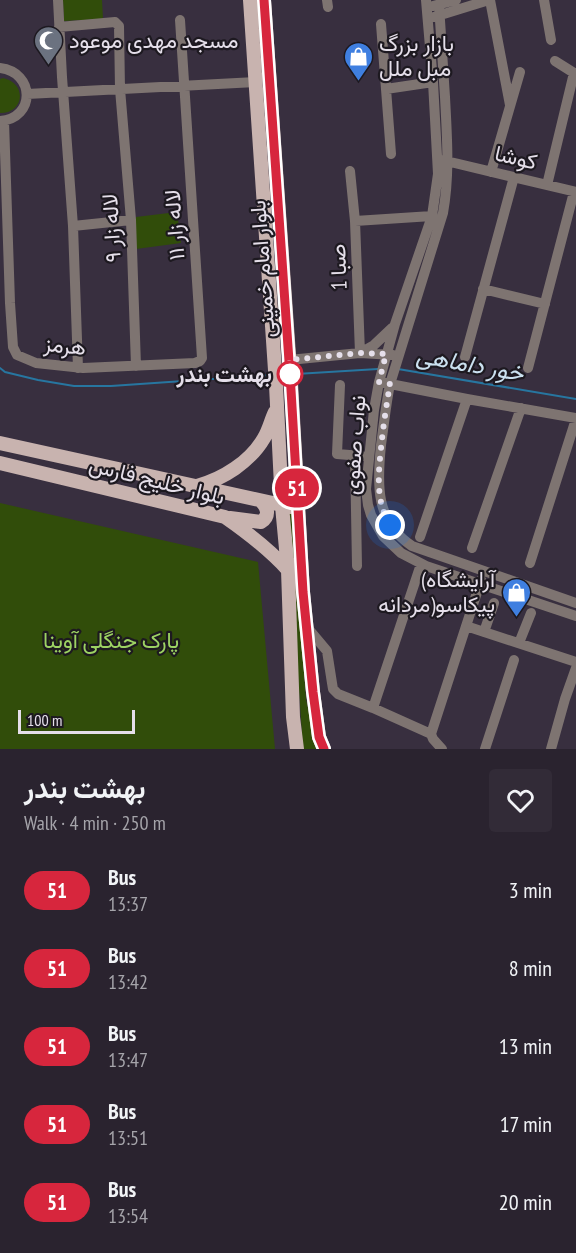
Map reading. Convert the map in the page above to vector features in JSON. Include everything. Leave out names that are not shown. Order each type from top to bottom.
[{"type":"main road","name":"بلوار امام خمینی","points":[[250,0],[288,570],[293,717],[297,749]]},
{"type":"main road","name":"بلوار امام خمینی","points":[[264,0],[303,592],[313,692],[322,745]]},
{"type":"main road","points":[[194,486],[216,479],[241,464],[252,454],[264,438],[277,407]]},
{"type":"main road","name":"بلوار خلیج فارس","points":[[0,443],[298,508]]},
{"type":"main road","name":"بلوار خلیج فارس","points":[[0,463],[225,517],[254,537],[288,570]]},
{"type":"main road","points":[[225,517],[261,522],[266,519],[267,514],[261,501]]},
{"type":"street","points":[[58,0],[73,226],[78,368]]},
{"type":"street","points":[[439,10],[456,0]]},
{"type":"street","points":[[427,9],[439,10],[489,0],[510,105]]},
{"type":"street","points":[[544,0],[551,40]]},
{"type":"street","name":"نواب صفوی","points":[[427,9],[433,82],[447,192],[443,213],[398,357],[385,380],[369,456],[366,495],[371,515],[383,536],[401,553],[421,564],[576,616]]},
{"type":"street","name":"نواب صفوی","points":[[439,10],[442,160],[432,216],[386,356],[379,492],[387,520],[397,534],[412,546],[576,603]]},
{"type":"street","name":"لاله زار ۱۱","points":[[180,20],[202,353],[200,361]]},
{"type":"street","name":"لاله زار ۹","points":[[59,27],[115,22],[119,26],[120,89],[131,220],[136,366]]},
{"type":"street","points":[[381,24],[391,154]]},
{"type":"street","points":[[0,58],[0,68],[17,74],[23,81],[27,94],[20,113],[2,126]]},
{"type":"street","points":[[547,184],[575,73],[555,61]]},
{"type":"street","points":[[491,172],[520,72]]},
{"type":"street","points":[[27,94],[256,82]]},
{"type":"street","points":[[386,89],[433,82]]},
{"type":"street","name":"هرمز","points":[[2,126],[10,303],[13,347],[17,355],[36,363],[78,368],[200,361]]},
{"type":"street","name":"کوشا","points":[[442,160],[575,192]]},
{"type":"street","points":[[350,171],[355,221]]},
{"type":"street","points":[[465,357],[514,177]]},
{"type":"street","points":[[528,368],[575,192]]},
{"type":"street","name":"صبا 1","points":[[360,353],[355,221],[432,216]]},
{"type":"street","points":[[73,226],[131,220]]},
{"type":"street","points":[[483,289],[545,304]]},
{"type":"street","points":[[360,353],[374,345],[395,324]]},
{"type":"street","points":[[289,363],[360,353],[398,357]]},
{"type":"street","points":[[385,380],[467,399],[576,419],[530,563]]},
{"type":"street","points":[[340,386],[337,454],[369,456]]},
{"type":"street","points":[[420,537],[467,399]]},
{"type":"street","points":[[472,548],[521,408]]},
{"type":"street","points":[[356,455],[357,566]]},
{"type":"street","points":[[373,708],[421,564]]},
{"type":"street","points":[[441,749],[431,734],[484,571]]},
{"type":"street","points":[[484,633],[494,603]]},
{"type":"street","points":[[519,644],[531,613]]},
{"type":"street","points":[[306,626],[327,651],[333,688],[338,694],[431,734]]},
{"type":"street","points":[[466,626],[576,662]]},
{"type":"street","points":[[485,749],[514,660]]},
{"type":"street","points":[[551,749],[571,701],[576,668]]},
{"type":"green space","points":[[63,0],[102,0],[103,19],[64,21]]},
{"type":"green space","points":[[3,78],[16,86],[20,97],[14,108],[0,113],[0,79]]},
{"type":"green space","points":[[177,212],[181,243],[136,249],[136,217]]},
{"type":"green space","name":"پارک جنگلی آوینا","points":[[0,503],[258,562],[275,749],[0,749]]},
{"type":"green space","points":[[287,512],[292,514],[306,699],[317,749],[303,749]]},
{"type":"waterway","name":"خور داماهی","points":[[0,368],[5,372],[74,386],[111,386],[270,375]]},
{"type":"waterway","name":"خور داماهی","points":[[296,374],[378,369]]},
{"type":"waterway","name":"خور داماهی","points":[[398,369],[576,399]]},
{"type":"bus line","name":"51","points":[[264,0],[303,592],[319,737],[324,749]]},
{"type":"place","name":"مسجد مهدی موعود","points":[[48,66]]},
{"type":"place","name":"بازار بزرگ مبل ملل","points":[[358,82]]},
{"type":"place","name":"بهشت بندر","points":[[290,374]]},
{"type":"place","name":"(آرایشگاه پیکاسو(مردانه","points":[[516,618]]},
{"type":"route","points":[[290,374],[289,360],[360,353],[386,354],[379,382],[390,384],[385,410],[379,492],[390,525]]}]
